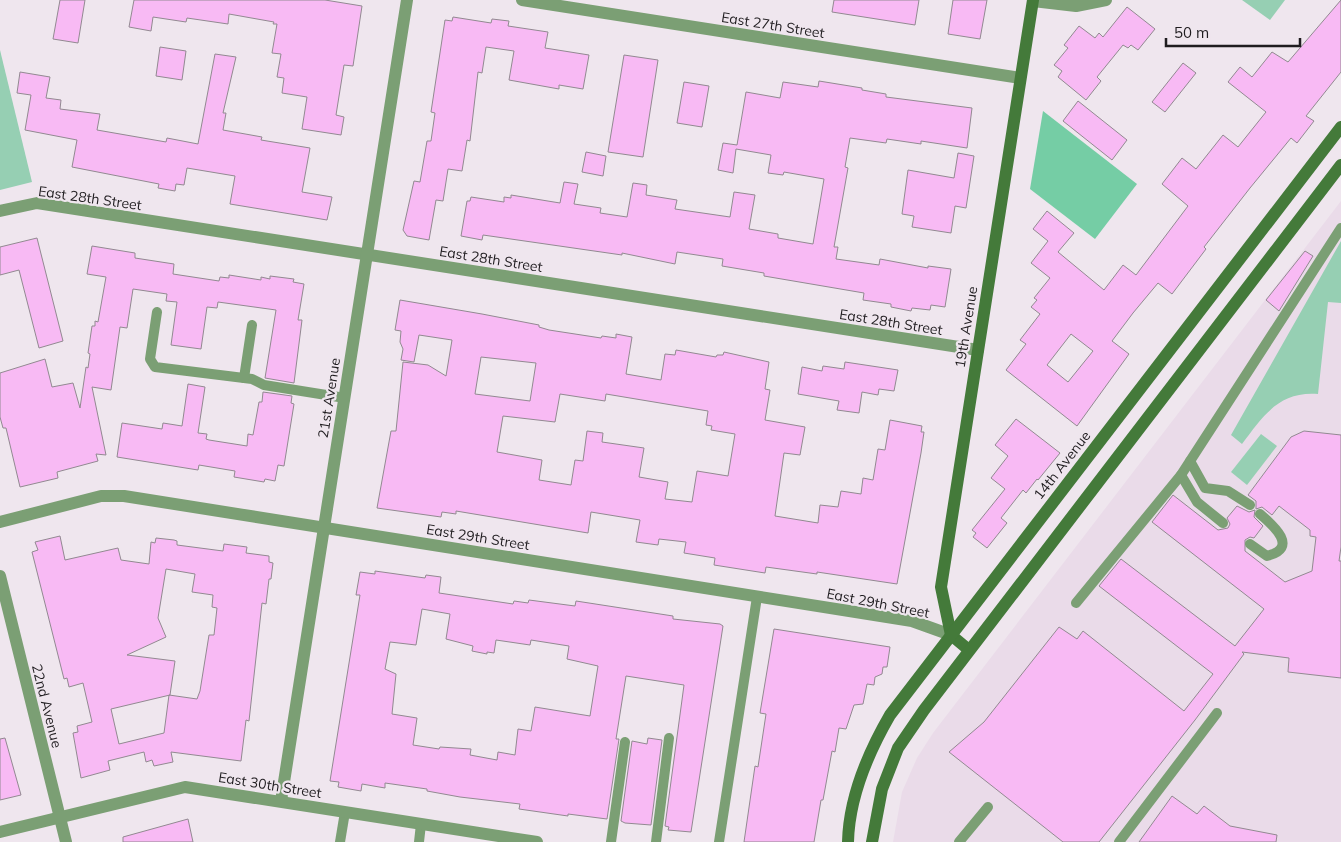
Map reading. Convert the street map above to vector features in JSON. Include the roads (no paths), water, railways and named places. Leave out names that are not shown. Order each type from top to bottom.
[{"type":"main road","name":"19th Avenue","points":[[951,635],[941,587],[1033,0]]},
{"type":"main road","name":"14th Avenue","points":[[848,842],[852,809],[867,758],[890,715],[1341,127]]},
{"type":"main road","points":[[872,842],[882,789],[898,748],[970,650],[1341,167]]},
{"type":"main road","points":[[951,635],[970,650]]},
{"type":"street","name":"21st Avenue","points":[[281,801],[408,0]]},
{"type":"street","name":"East 27th Street","points":[[522,0],[1020,78]]},
{"type":"street","points":[[1033,0],[1076,6],[1100,2]]},
{"type":"street","name":"East 28th Street","points":[[0,212],[37,203],[978,350]]},
{"type":"street","name":"East 29th Street","points":[[0,522],[101,496],[124,496],[912,621],[951,635]]},
{"type":"street","name":"22nd Avenue","points":[[0,576],[66,842]]},
{"type":"street","name":"East 30th Street","points":[[0,832],[185,787],[538,842]]},
{"type":"lane","points":[[1076,603],[1181,475],[1341,228]]},
{"type":"lane","points":[[157,312],[150,359],[155,367],[252,379],[264,385],[345,398]]},
{"type":"lane","points":[[244,378],[252,325]]},
{"type":"lane","points":[[1190,461],[1206,488],[1228,491],[1250,505]]},
{"type":"lane","points":[[1181,475],[1197,502],[1223,523]]},
{"type":"lane","points":[[1250,544],[1267,556],[1275,554],[1280,549],[1282,538],[1278,530],[1260,514]]},
{"type":"lane","points":[[719,842],[757,597]]},
{"type":"lane","points":[[1119,842],[1217,713]]},
{"type":"lane","points":[[656,842],[668,738]]},
{"type":"lane","points":[[611,842],[625,742]]},
{"type":"lane","points":[[959,842],[988,807]]},
{"type":"lane","points":[[340,842],[345,812]]},
{"type":"lane","points":[[418,842],[421,824]]}]
